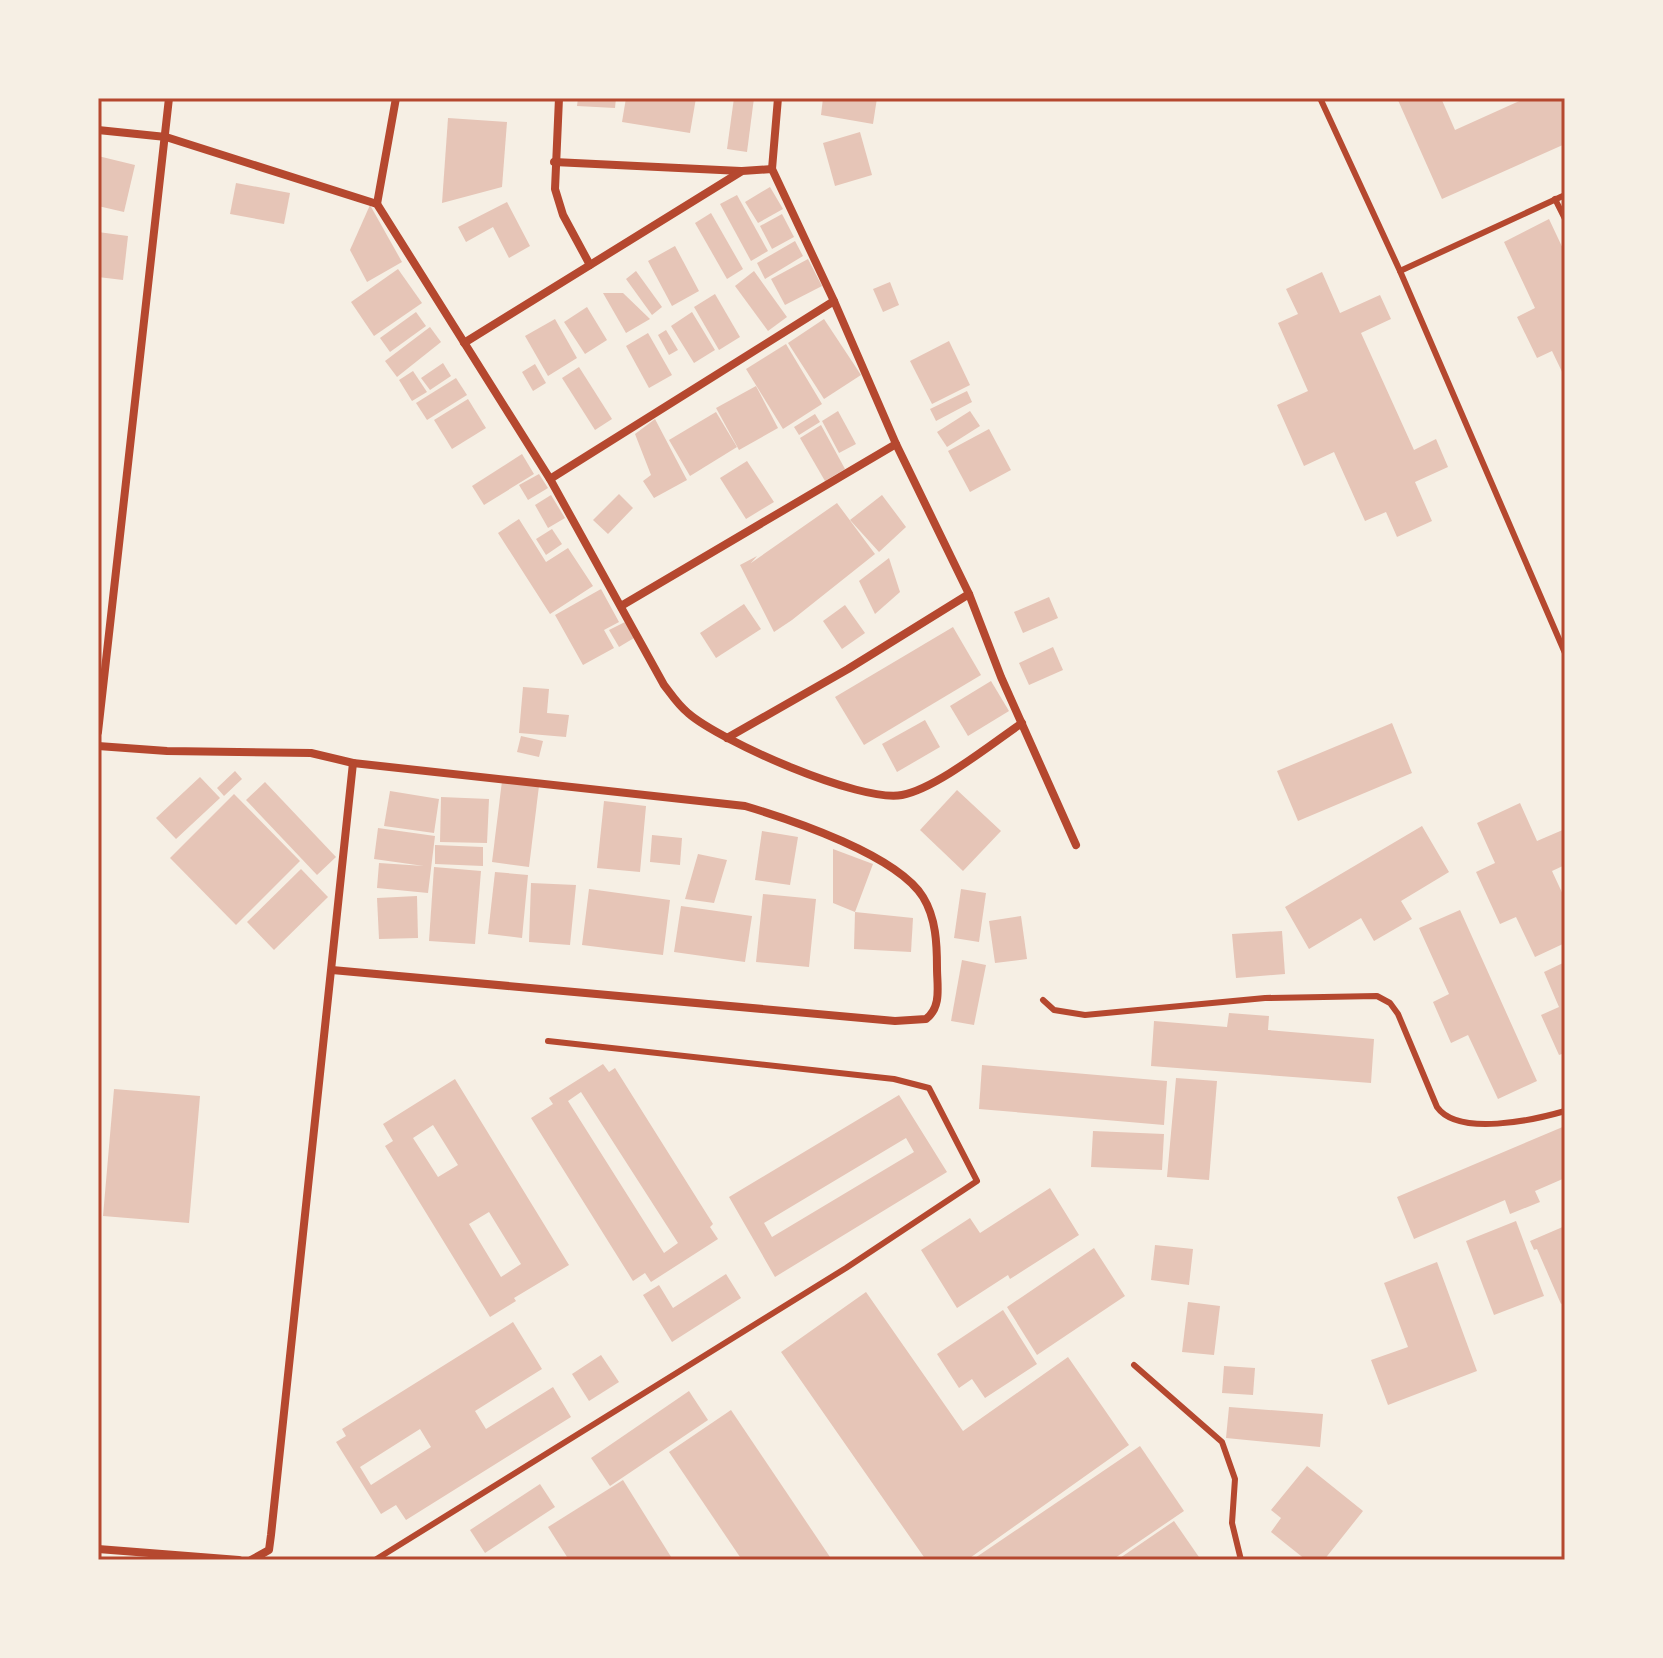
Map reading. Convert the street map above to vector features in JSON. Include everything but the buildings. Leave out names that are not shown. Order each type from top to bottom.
[{"type":"street","points":[[98,732],[169,98]]},
{"type":"street","points":[[377,204],[396,98]]},
{"type":"street","points":[[559,98],[555,189],[559,206],[590,265]]},
{"type":"street","points":[[778,98],[772,169],[896,444],[969,594],[1076,845]]},
{"type":"street","points":[[98,130],[166,137],[377,204],[550,479],[676,701],[688,713],[727,738],[811,774],[854,789],[895,795],[910,792],[935,780],[1022,723]]},
{"type":"street","points":[[554,162],[742,171],[772,169]]},
{"type":"street","points":[[464,343],[742,171]]},
{"type":"street","points":[[550,479],[834,301]]},
{"type":"street","points":[[621,606],[896,444]]},
{"type":"street","points":[[727,738],[848,669],[969,594]]},
{"type":"street","points":[[98,746],[167,751],[311,753],[353,763],[745,806],[818,830],[904,876],[917,887],[934,924],[937,1005],[926,1019],[895,1021],[332,970]]},
{"type":"street","points":[[251,1560],[269,1550],[271,1535],[353,763]]},
{"type":"street","points":[[98,1549],[239,1560]]},
{"type":"lane","points":[[1320,98],[1400,271],[1565,653]]},
{"type":"lane","points":[[1400,271],[1565,195]]},
{"type":"lane","points":[[1555,199],[1565,219]]},
{"type":"lane","points":[[1043,1000],[1054,1010],[1085,1015],[1265,998],[1377,996],[1394,1008],[1437,1107],[1446,1117],[1459,1122],[1483,1124],[1565,1111]]},
{"type":"lane","points":[[375,1560],[832,1276],[977,1181],[929,1088],[912,1083],[548,1041]]},
{"type":"lane","points":[[1134,1365],[1222,1442],[1235,1479],[1232,1523],[1241,1560]]}]
